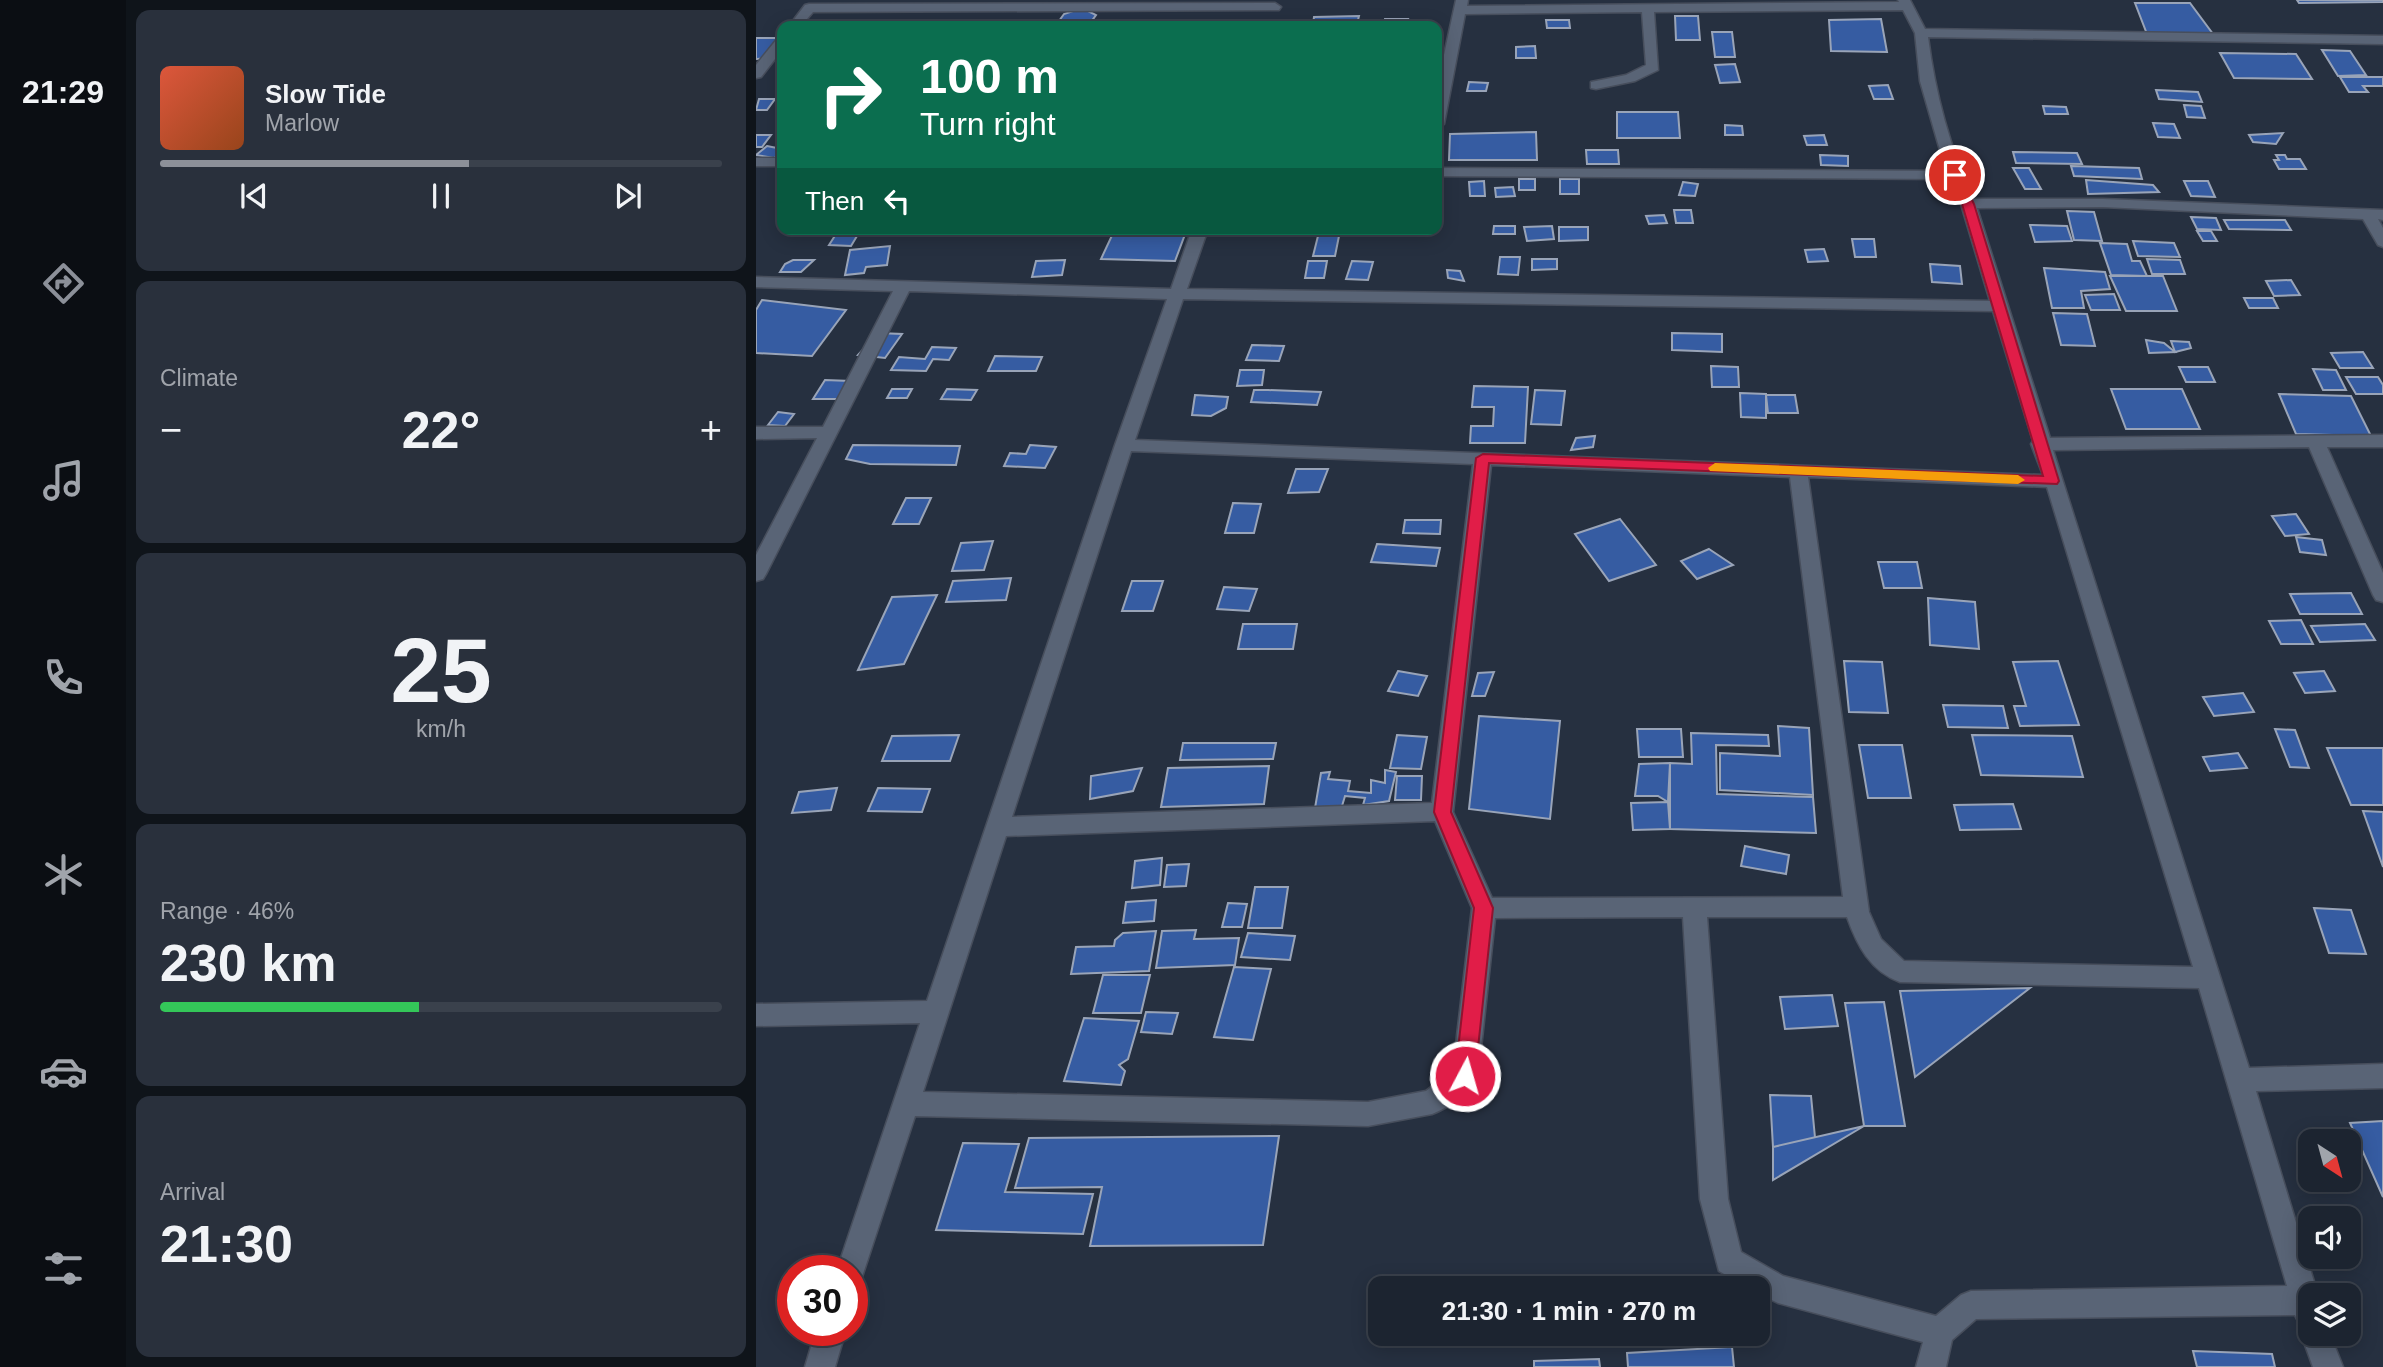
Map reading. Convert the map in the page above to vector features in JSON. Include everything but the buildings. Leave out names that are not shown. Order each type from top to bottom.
[{"type":"street","points":[[1442,99],[1461,5],[1648,10],[1667,5],[1905,3],[1920,33],[1927,81],[1955,175],[1968,204],[1997,306],[2208,978],[2300,1283]]},
{"type":"street","points":[[799,21],[809,8],[831,4],[946,13],[1275,8]]},
{"type":"street","points":[[1596,85],[1630,78],[1653,67],[1648,10]]},
{"type":"street","points":[[1920,33],[2383,40]]},
{"type":"street","points":[[756,74],[777,48]]},
{"type":"street","points":[[756,162],[777,162]]},
{"type":"street","points":[[1442,172],[1955,175]]},
{"type":"street","points":[[1968,204],[2103,203],[2376,215],[2383,242]]},
{"type":"street","points":[[856,1255],[1124,445],[1198,235]]},
{"type":"street","points":[[756,282],[1179,294],[1997,306]]},
{"type":"street","points":[[756,574],[904,285]]},
{"type":"street","points":[[756,433],[829,432]]},
{"type":"street","points":[[2315,441],[2383,595]]},
{"type":"street","points":[[2040,444],[2383,441]]},
{"type":"street","points":[[1124,445],[2052,481]]},
{"type":"street","points":[[906,1104],[1368,1114],[1432,1102],[1465,1076],[1483,908],[1442,812],[1483,458]]},
{"type":"street","points":[[1798,471],[1857,912],[1869,943],[1881,959],[1900,971],[2208,978]]},
{"type":"street","points":[[997,827],[1442,812]]},
{"type":"street","points":[[1694,907],[1714,1199],[1729,1261],[1778,1289],[1940,1332]]},
{"type":"street","points":[[1483,908],[1857,907]]},
{"type":"street","points":[[756,1015],[937,1012]]},
{"type":"street","points":[[2239,1080],[2383,1076]]},
{"type":"street","points":[[1931,1367],[1940,1332],[1972,1305],[2298,1307]]},
{"type":"street","points":[[820,1367],[826,1346]]},
{"type":"street","points":[[2320,1346],[2328,1367]]},
{"type":"slow traffic","points":[[1715,468],[2018,480]]},
{"type":"route","points":[[1465,1076],[1483,908],[1442,812],[1483,458],[2052,481],[1968,204],[1955,175]]}]
